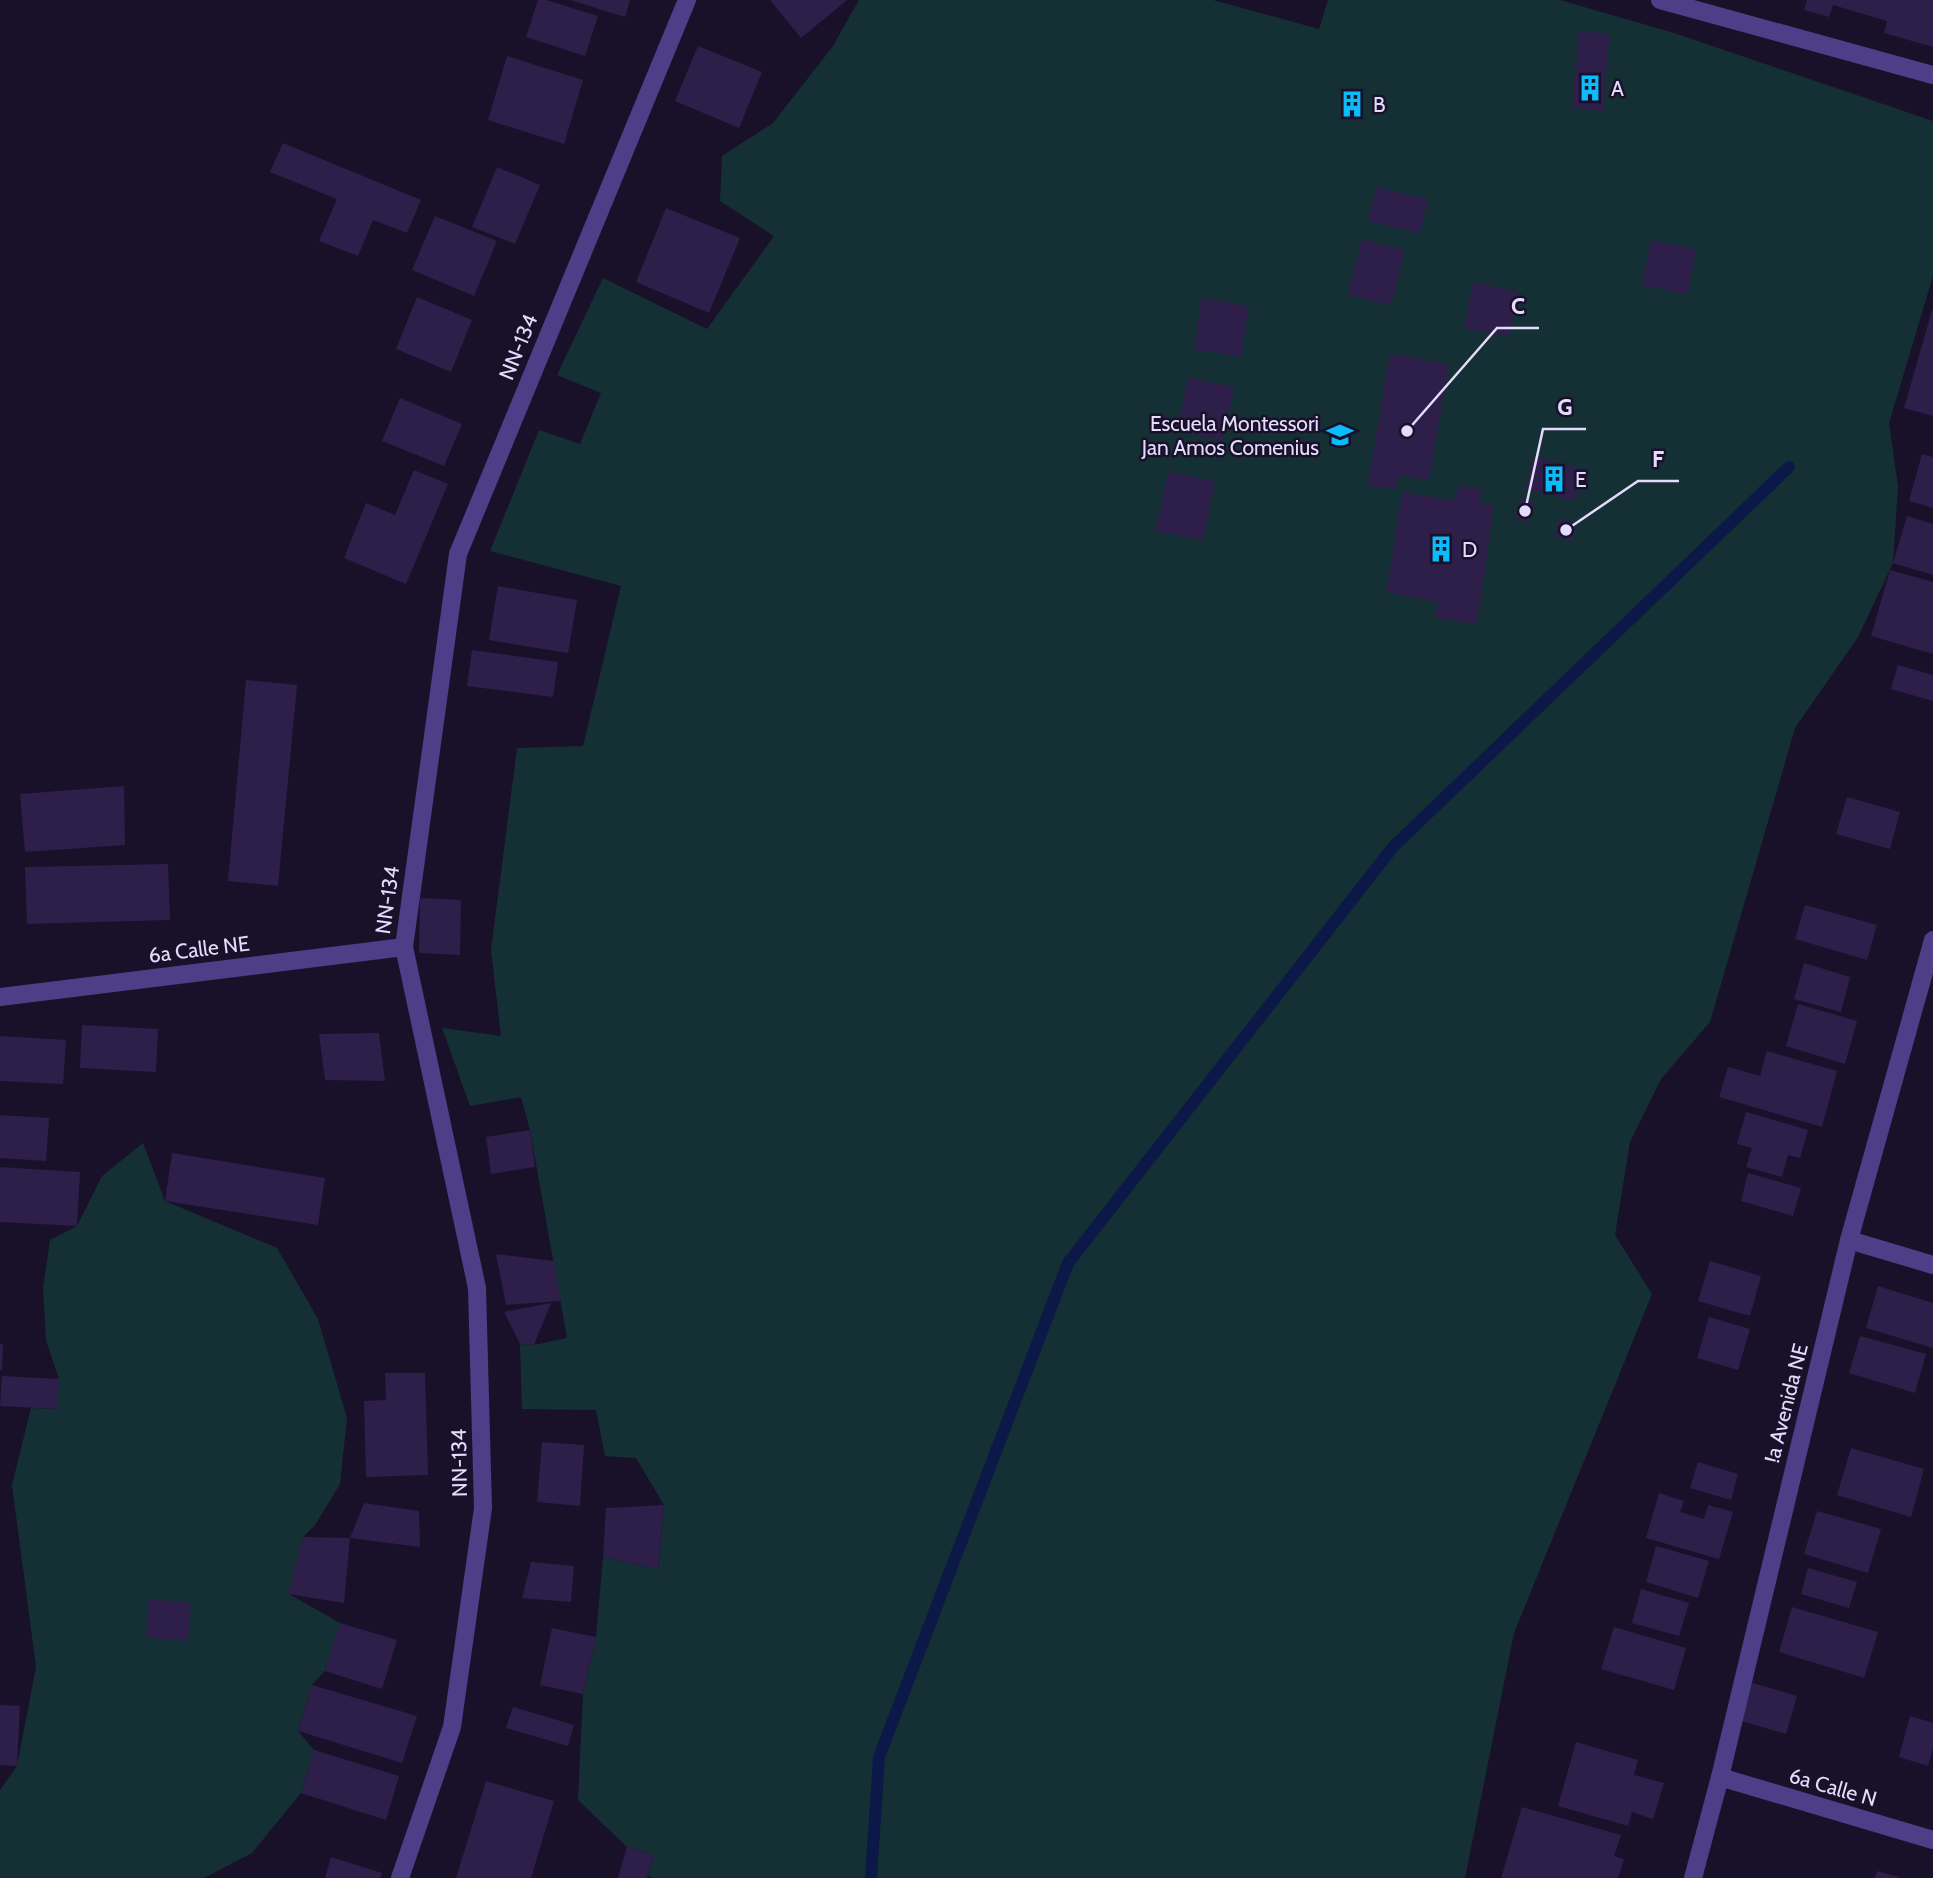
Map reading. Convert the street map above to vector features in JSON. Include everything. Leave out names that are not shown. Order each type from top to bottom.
[{"type":"street","name":"NN-134","points":[[400,1878],[452,1727],[483,1508],[477,1288],[404,947],[457,554],[687,0]]},
{"type":"street","points":[[1660,0],[1933,75]]},
{"type":"street","name":"!a Avenida NE","points":[[1693,1878],[1720,1777],[1849,1240],[1933,940]]},
{"type":"street","name":"6a Calle NE","points":[[0,996],[404,947]]},
{"type":"street","points":[[1849,1240],[1933,1265]]},
{"type":"street","name":"6a Calle N","points":[[1720,1777],[1933,1840]]},
{"type":"green space","points":[[859,0],[1213,0],[1319,29],[1328,0],[1560,0],[1674,33],[1933,121],[1933,276],[1889,423],[1898,486],[1893,563],[1858,637],[1795,728],[1710,1022],[1661,1079],[1630,1142],[1615,1235],[1652,1294],[1514,1633],[1465,1878],[653,1878],[648,1875],[654,1855],[627,1847],[578,1800],[583,1694],[596,1637],[603,1557],[658,1569],[664,1505],[636,1458],[605,1456],[596,1410],[522,1409],[520,1344],[534,1345],[567,1338],[530,1130],[521,1097],[470,1106],[442,1028],[501,1036],[491,950],[517,748],[583,746],[621,586],[490,551],[539,430],[580,444],[601,393],[557,375],[603,278],[707,329],[774,236],[720,201],[722,156],[773,123],[833,46]]},
{"type":"green space","points":[[143,1143],[165,1201],[277,1248],[318,1319],[347,1418],[340,1484],[315,1525],[303,1537],[289,1594],[340,1623],[325,1671],[312,1685],[298,1731],[314,1750],[301,1793],[252,1853],[204,1878],[0,1878],[0,1790],[17,1766],[36,1667],[12,1485],[31,1408],[56,1409],[59,1379],[46,1340],[43,1288],[50,1240],[77,1226],[102,1176]]},
{"type":"building","points":[[538,0],[598,16],[585,56],[526,37]]},
{"type":"building","points":[[570,0],[630,0],[625,17]]},
{"type":"building","points":[[770,0],[847,0],[801,38]]},
{"type":"building","points":[[1807,0],[1933,0],[1933,47],[1884,33],[1887,21],[1833,5],[1829,17],[1804,10]]},
{"type":"building","name":"A","points":[[1579,31],[1610,34],[1603,111],[1572,108]]},
{"type":"building","points":[[698,46],[762,72],[739,128],[675,101]]},
{"type":"building","points":[[507,56],[583,80],[564,144],[488,120]]},
{"type":"building","name":"B","points":[[1347,87],[1365,91],[1358,122],[1340,118]]},
{"type":"building","points":[[283,143],[421,200],[407,233],[373,220],[358,256],[319,241],[337,199],[270,172]]},
{"type":"building","points":[[497,167],[540,185],[515,244],[472,227]]},
{"type":"building","points":[[1376,187],[1428,199],[1420,233],[1368,221]]},
{"type":"building","points":[[666,208],[740,238],[709,313],[636,282]]},
{"type":"building","points":[[435,216],[497,241],[474,296],[412,270]]},
{"type":"building","points":[[1362,239],[1405,250],[1391,305],[1348,295]]},
{"type":"building","points":[[1651,240],[1696,249],[1688,294],[1642,285]]},
{"type":"building","points":[[1473,282],[1519,292],[1509,337],[1464,328]]},
{"type":"building","points":[[417,297],[472,320],[451,372],[396,349]]},
{"type":"building","points":[[1202,298],[1249,306],[1241,357],[1194,349]]},
{"type":"building","points":[[1933,310],[1933,416],[1904,408]]},
{"type":"building","points":[[1390,354],[1449,364],[1429,480],[1398,475],[1396,489],[1368,485]]},
{"type":"building","points":[[1188,378],[1234,387],[1223,441],[1177,431]]},
{"type":"building","points":[[400,398],[462,424],[444,466],[382,441]]},
{"type":"building","points":[[1922,454],[1933,457],[1933,508],[1909,501]]},
{"type":"building","name":"E","points":[[1534,457],[1582,469],[1575,501],[1526,489]]},
{"type":"building","points":[[414,470],[448,484],[406,584],[344,558],[366,503],[395,515]]},
{"type":"building","points":[[1168,472],[1215,481],[1203,540],[1156,531]]},
{"type":"building","name":"D","points":[[1458,486],[1482,489],[1479,504],[1494,505],[1477,624],[1435,618],[1438,602],[1387,592],[1402,492],[1456,501]]},
{"type":"building","points":[[1521,499],[1534,502],[1529,522],[1515,519]]},
{"type":"building","points":[[1907,516],[1933,524],[1933,575],[1893,563]]},
{"type":"building","points":[[1559,519],[1577,523],[1572,541],[1555,537]]},
{"type":"building","points":[[1890,570],[1933,582],[1933,654],[1871,636]]},
{"type":"building","points":[[498,586],[577,600],[568,653],[489,640]]},
{"type":"building","points":[[472,650],[558,662],[553,697],[467,686]]},
{"type":"building","points":[[1898,665],[1933,675],[1933,701],[1891,689]]},
{"type":"building","points":[[246,680],[297,685],[278,886],[228,881]]},
{"type":"building","points":[[124,786],[125,845],[25,852],[20,794]]},
{"type":"building","points":[[1847,797],[1900,812],[1890,849],[1836,834]]},
{"type":"building","points":[[168,864],[170,920],[27,924],[25,867]]},
{"type":"building","points":[[420,898],[461,900],[460,955],[419,953]]},
{"type":"building","points":[[1805,905],[1877,925],[1867,960],[1795,939]]},
{"type":"building","points":[[1804,963],[1850,977],[1841,1012],[1794,999]]},
{"type":"building","points":[[1798,1004],[1857,1021],[1845,1064],[1786,1046]]},
{"type":"building","points":[[82,1025],[158,1029],[156,1072],[80,1068]]},
{"type":"building","points":[[379,1033],[385,1081],[325,1080],[319,1034]]},
{"type":"building","points":[[0,1036],[66,1040],[63,1084],[0,1081]]},
{"type":"building","points":[[1767,1051],[1837,1071],[1822,1127],[1719,1097],[1728,1067],[1760,1076]]},
{"type":"building","points":[[1746,1112],[1808,1130],[1800,1158],[1788,1155],[1782,1177],[1746,1167],[1752,1148],[1737,1144]]},
{"type":"building","points":[[0,1115],[49,1118],[46,1161],[0,1158]]},
{"type":"building","points":[[530,1130],[535,1167],[491,1174],[486,1137]]},
{"type":"building","points":[[172,1153],[325,1178],[318,1225],[165,1201]]},
{"type":"building","points":[[0,1167],[80,1172],[77,1226],[0,1222]]},
{"type":"building","points":[[1748,1173],[1801,1188],[1793,1216],[1741,1201]]},
{"type":"building","points":[[496,1254],[554,1261],[561,1301],[506,1305]]},
{"type":"building","points":[[1710,1261],[1761,1276],[1750,1316],[1698,1301]]},
{"type":"building","points":[[1878,1286],[1933,1303],[1933,1348],[1866,1328]]},
{"type":"building","points":[[551,1303],[534,1345],[520,1344],[504,1312]]},
{"type":"building","points":[[1709,1317],[1750,1329],[1738,1370],[1697,1358]]},
{"type":"building","points":[[1860,1336],[1926,1354],[1915,1393],[1849,1373]]},
{"type":"building","points":[[0,1344],[3,1344],[2,1370],[0,1370]]},
{"type":"building","points":[[385,1373],[425,1373],[428,1475],[366,1477],[364,1401],[386,1400]]},
{"type":"building","points":[[2,1376],[59,1379],[57,1409],[0,1406]]},
{"type":"building","points":[[542,1442],[584,1445],[580,1506],[537,1502]]},
{"type":"building","points":[[1851,1448],[1924,1469],[1911,1517],[1837,1495]]},
{"type":"building","points":[[1698,1462],[1738,1474],[1731,1500],[1690,1488]]},
{"type":"building","points":[[1659,1493],[1684,1501],[1680,1512],[1704,1519],[1708,1505],[1733,1512],[1719,1559],[1646,1538]]},
{"type":"building","points":[[364,1503],[419,1511],[420,1547],[350,1538]]},
{"type":"building","points":[[664,1505],[658,1569],[603,1557],[606,1508]]},
{"type":"building","points":[[1817,1511],[1881,1529],[1868,1573],[1804,1554]]},
{"type":"building","points":[[303,1537],[350,1538],[344,1603],[288,1594]]},
{"type":"building","points":[[1656,1546],[1709,1561],[1698,1598],[1646,1582]]},
{"type":"building","points":[[531,1562],[574,1566],[571,1602],[522,1598]]},
{"type":"building","points":[[1808,1568],[1857,1582],[1849,1608],[1801,1594]]},
{"type":"building","points":[[1641,1589],[1689,1603],[1679,1636],[1632,1623]]},
{"type":"building","points":[[149,1599],[191,1603],[188,1641],[146,1637]]},
{"type":"building","points":[[1792,1607],[1878,1632],[1864,1678],[1779,1652]]},
{"type":"building","points":[[340,1623],[397,1640],[382,1689],[325,1671]]},
{"type":"building","points":[[1614,1627],[1686,1648],[1674,1690],[1601,1669]]},
{"type":"building","points":[[552,1628],[596,1637],[583,1694],[540,1685]]},
{"type":"building","points":[[1749,1682],[1797,1696],[1786,1734],[1738,1720]]},
{"type":"building","points":[[312,1685],[417,1716],[402,1763],[298,1731]]},
{"type":"building","points":[[0,1705],[20,1706],[17,1766],[0,1765]]},
{"type":"building","points":[[513,1707],[574,1725],[568,1746],[506,1728]]},
{"type":"building","points":[[1910,1716],[1933,1723],[1933,1748],[1928,1766],[1899,1757]]},
{"type":"building","points":[[1576,1742],[1638,1760],[1634,1775],[1664,1783],[1653,1819],[1632,1812],[1628,1826],[1558,1806]]},
{"type":"building","points":[[314,1750],[399,1776],[386,1820],[301,1793]]},
{"type":"building","points":[[486,1781],[554,1801],[531,1878],[456,1878]]},
{"type":"building","points":[[1522,1807],[1621,1835],[1614,1856],[1624,1859],[1618,1878],[1501,1878]]},
{"type":"building","points":[[627,1847],[654,1855],[647,1878],[618,1878]]},
{"type":"building","points":[[331,1857],[382,1873],[380,1878],[325,1878]]},
{"type":"building","points":[[1877,1871],[1899,1877],[1899,1878],[1875,1878]]},
{"type":"waterway","points":[[871,1878],[879,1757],[1068,1263],[1393,847],[1789,467]]},
{"type":"place","name":"A","points":[[1590,88]]},
{"type":"place","name":"B","points":[[1352,104]]},
{"type":"place","name":"C","points":[[1407,431]]},
{"type":"place","name":"Escuela Montessori Jan Amos Comenius","points":[[1340,435]]},
{"type":"place","name":"E","points":[[1554,479]]},
{"type":"place","name":"G","points":[[1525,511]]},
{"type":"place","name":"F","points":[[1566,530]]},
{"type":"place","name":"D","points":[[1441,549]]}]
